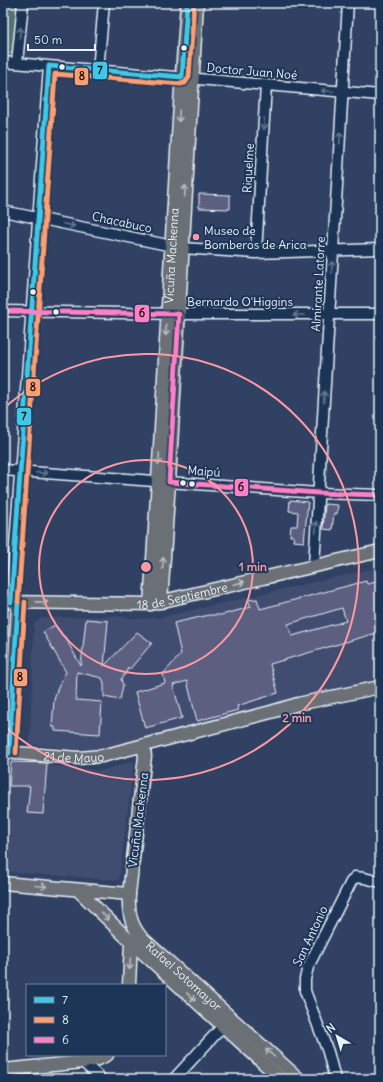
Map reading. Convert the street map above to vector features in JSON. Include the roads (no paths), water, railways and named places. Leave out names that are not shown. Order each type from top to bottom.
[{"type":"main road","name":"Vicuña Mackenna","points":[[155,603],[164,481],[187,78],[187,3]]},
{"type":"main road","name":"Vicuña Mackenna","points":[[187,78],[196,3]]},
{"type":"main road","name":"18 de Septiembre","points":[[11,602],[155,603],[380,551]]},
{"type":"main road","points":[[6,752],[11,602]]},
{"type":"main road","name":"21 de Mayo","points":[[6,752],[83,758],[102,756],[298,704],[380,687]]},
{"type":"main road","name":"Vicuña Mackenna","points":[[129,894],[145,756],[144,746]]},
{"type":"main road","points":[[3,883],[129,894]]},
{"type":"main road","name":"Rafael Sotomayor","points":[[78,890],[223,1026],[273,1077]]},
{"type":"main road","name":"Rafael Sotomayor","points":[[129,894],[128,907],[130,920],[137,932],[299,1079]]},
{"type":"main road","points":[[129,984],[132,942],[139,938],[147,941]]},
{"type":"main road","points":[[3,1070],[83,1062],[104,1056]]},
{"type":"street","points":[[17,63],[23,3]]},
{"type":"street","points":[[98,70],[104,3]]},
{"type":"street","name":"Almirante Latorre","points":[[314,566],[348,3]]},
{"type":"street","name":"Doctor Juan Noé","points":[[3,62],[380,95]]},
{"type":"street","points":[[11,602],[49,66]]},
{"type":"street","name":"Riquelme","points":[[256,253],[266,85]]},
{"type":"street","name":"Chacabuco","points":[[3,211],[177,247],[256,253],[380,250]]},
{"type":"street","name":"Bernardo O'Higgins","points":[[3,311],[173,314],[380,314]]},
{"type":"street","name":"Maipú","points":[[3,470],[318,493],[380,495]]},
{"type":"street","name":"San Antonio","points":[[335,1079],[328,1052],[305,991],[305,973],[351,882],[355,877],[380,882]]},
{"type":"street","points":[[174,1079],[223,1026]]},
{"type":"street","points":[[83,1062],[101,1079]]},
{"type":"place","name":"Museo de Bomberos de Arica","points":[[196,237]]}]
